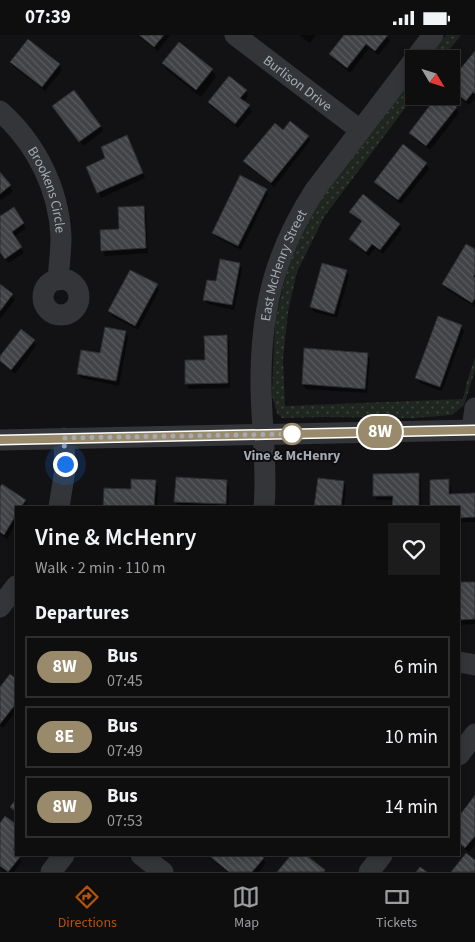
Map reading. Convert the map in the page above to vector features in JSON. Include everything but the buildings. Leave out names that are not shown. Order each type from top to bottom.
[{"type":"street","name":"Burlison Drive","points":[[235,35],[360,130]]},
{"type":"street","name":"East McHenry Street","points":[[421,50],[433,35]]},
{"type":"street","name":"East McHenry Street","points":[[264,506],[261,375],[263,332],[268,299],[277,264],[300,212],[315,189],[405,71]]},
{"type":"street","name":"Brookens Circle","points":[[0,111],[12,121],[29,142],[54,194],[61,238],[58,280]]},
{"type":"street","points":[[0,440],[473,429],[475,408]]},
{"type":"street","points":[[59,506],[65,470],[64,438]]},
{"type":"street","points":[[0,607],[15,587]]},
{"type":"street","points":[[460,662],[475,665]]},
{"type":"street","points":[[460,754],[475,734]]},
{"type":"street","points":[[51,872],[63,856]]},
{"type":"street","points":[[141,856],[163,872]]},
{"type":"street","points":[[369,872],[381,856]]},
{"type":"shaded area","points":[[446,35],[461,35],[449,50],[435,50]]},
{"type":"shaded area","points":[[405,89],[405,105],[407,105],[324,217],[297,272],[288,312],[283,359],[285,406],[463,399],[475,357],[475,370],[464,405],[452,415],[414,418],[282,418],[277,413],[272,395],[275,321],[288,266],[303,225],[331,184]]},
{"type":"bus line","name":"8W","points":[[0,440],[475,430]]},
{"type":"place","name":"Vine & McHenry","points":[[292,434]]},
{"type":"route","points":[[65,464],[64,438],[292,434]]}]
